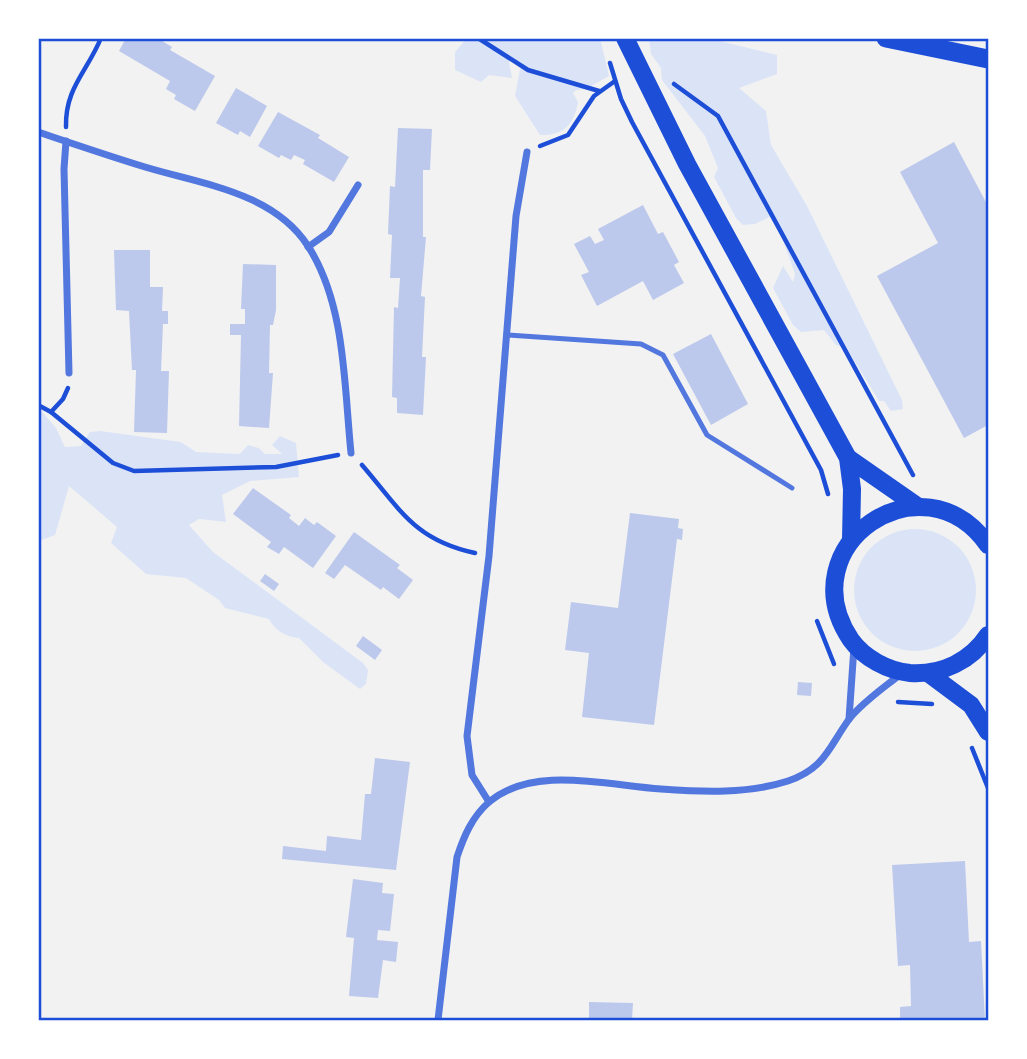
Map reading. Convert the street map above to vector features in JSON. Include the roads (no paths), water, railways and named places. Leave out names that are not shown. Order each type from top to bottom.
[{"type":"highway","points":[[886,38],[989,59]]},
{"type":"main road","points":[[625,38],[687,164],[848,458],[852,489],[851,540]]},
{"type":"main road","points":[[848,458],[917,506]]},
{"type":"main road","points":[[987,643],[959,663],[928,673],[903,672],[869,657],[855,644],[837,611],[834,593],[836,574],[851,540],[869,522],[891,510],[917,506],[958,516],[982,532],[989,545]]},
{"type":"main road","points":[[928,673],[971,705],[989,732]]},
{"type":"street","points":[[38,132],[260,203],[290,225],[308,247],[323,277],[333,311],[340,345],[351,453]]},
{"type":"street","points":[[66,141],[64,169],[69,373]]},
{"type":"street","points":[[489,802],[472,775],[467,743],[489,556],[518,196],[527,152]]},
{"type":"street","points":[[308,247],[329,232],[358,184]]},
{"type":"street","points":[[849,720],[855,644]]},
{"type":"street","points":[[438,1020],[457,857],[465,834],[489,802],[513,790],[559,781],[694,791],[768,786],[800,776],[818,765],[830,753],[849,720],[903,672]]},
{"type":"lane","points":[[507,335],[641,344],[657,350],[663,355],[707,435],[792,488]]}]
